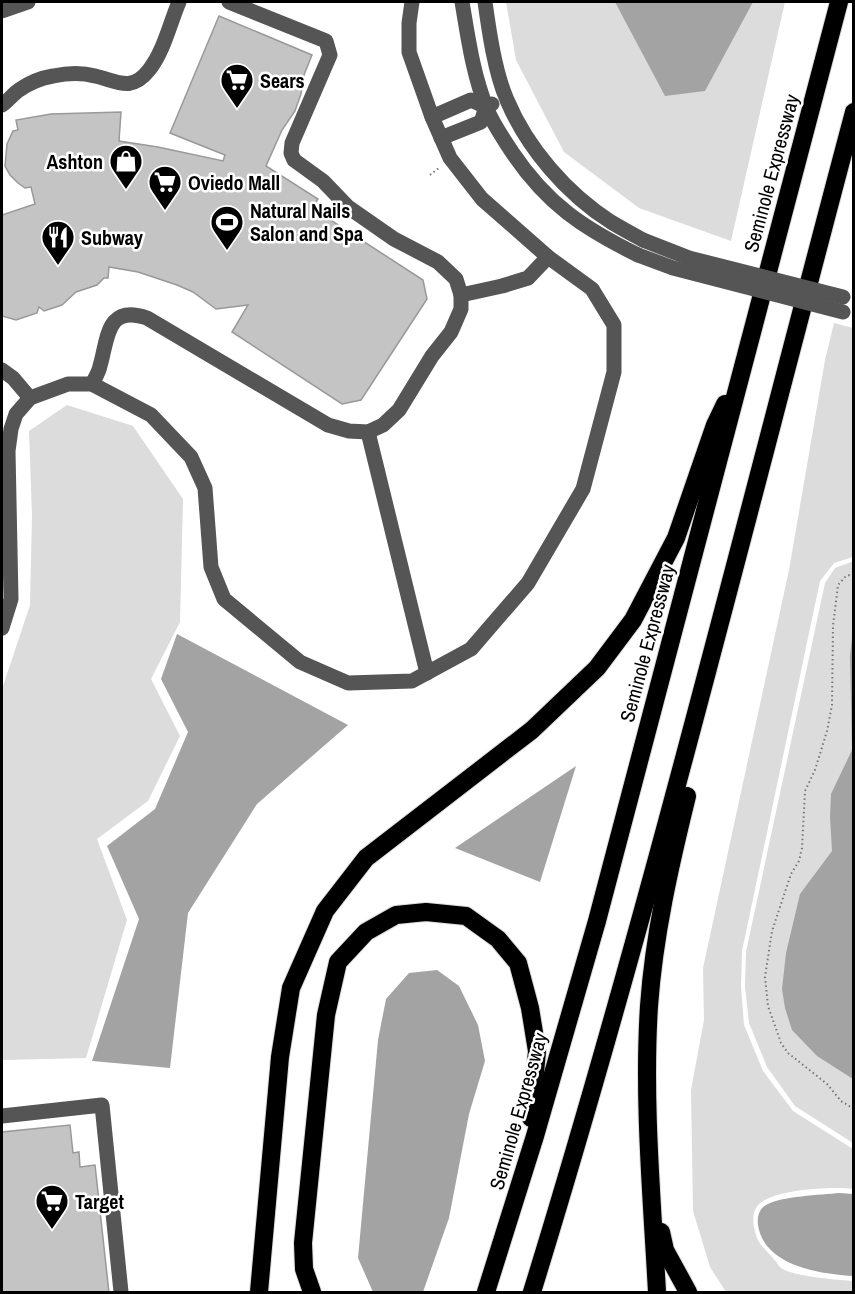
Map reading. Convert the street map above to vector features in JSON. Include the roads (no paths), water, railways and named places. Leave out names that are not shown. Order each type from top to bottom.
[{"type":"highway","name":"Seminole Expressway","points":[[486,1293],[597,921],[720,429],[742,367],[838,2]]},
{"type":"highway","points":[[532,1293],[577,1146],[743,539],[854,112]]},
{"type":"highway","points":[[260,1290],[280,1057],[291,988],[325,910],[366,858],[532,730],[597,668],[633,620],[676,538],[720,429]]},
{"type":"highway","points":[[657,1293],[647,1085],[649,1008],[653,964],[662,904],[724,645],[743,539]]},
{"type":"highway","points":[[312,1293],[304,1269],[303,1244],[326,1015],[338,962],[366,932],[396,915],[426,912],[466,916],[498,939],[518,963],[530,1008],[537,1051],[533,1112],[502,1245]]},
{"type":"highway","points":[[652,1194],[665,1250],[688,1293]]},
{"type":"street","points":[[2,11],[28,2]]},
{"type":"street","points":[[2,105],[26,86],[51,76],[80,73],[120,85],[139,79],[149,70],[157,57],[179,2]]},
{"type":"street","points":[[92,384],[100,367],[110,326],[123,316],[135,314],[147,318],[328,425],[349,431],[368,432],[384,425],[399,410],[432,356],[451,332],[461,309],[461,295],[456,279],[438,262],[393,239],[348,207],[323,181],[294,160],[291,153],[292,143],[330,55],[327,41],[229,2]]},
{"type":"street","points":[[2,628],[10,599],[8,451],[11,429],[16,414],[30,398],[68,384],[92,384],[150,416],[191,456],[205,488],[211,567],[224,598],[300,662],[348,683],[412,681],[471,649],[528,583],[583,489],[614,372],[614,325],[592,289],[548,257],[482,199],[450,158],[432,117],[409,52],[412,2]]},
{"type":"street","points":[[462,2],[470,49],[486,107],[494,125],[529,177],[558,207],[597,235],[638,255],[673,268],[848,306]]},
{"type":"street","points":[[485,2],[494,54],[506,99],[537,152],[571,190],[609,221],[643,240],[688,258],[848,306]]},
{"type":"street","points":[[432,117],[471,100],[486,107],[506,99]]},
{"type":"street","points":[[441,138],[481,122],[486,107]]},
{"type":"street","points":[[461,295],[528,278],[548,257]]},
{"type":"street","points":[[2,370],[13,378],[30,398]]},
{"type":"street","points":[[368,432],[427,673]]},
{"type":"street","points":[[2,1116],[102,1105],[121,1293]]},
{"type":"place","name":"Sears","points":[[237,109]]},
{"type":"place","name":"Ashton","points":[[126,190]]},
{"type":"place","name":"Oviedo Mall","points":[[165,211]]},
{"type":"place","name":"Natural Nails Salon and Spa","points":[[227,251]]},
{"type":"place","name":"Subway","points":[[58,266]]},
{"type":"place","name":"Target","points":[[52,1230]]}]
